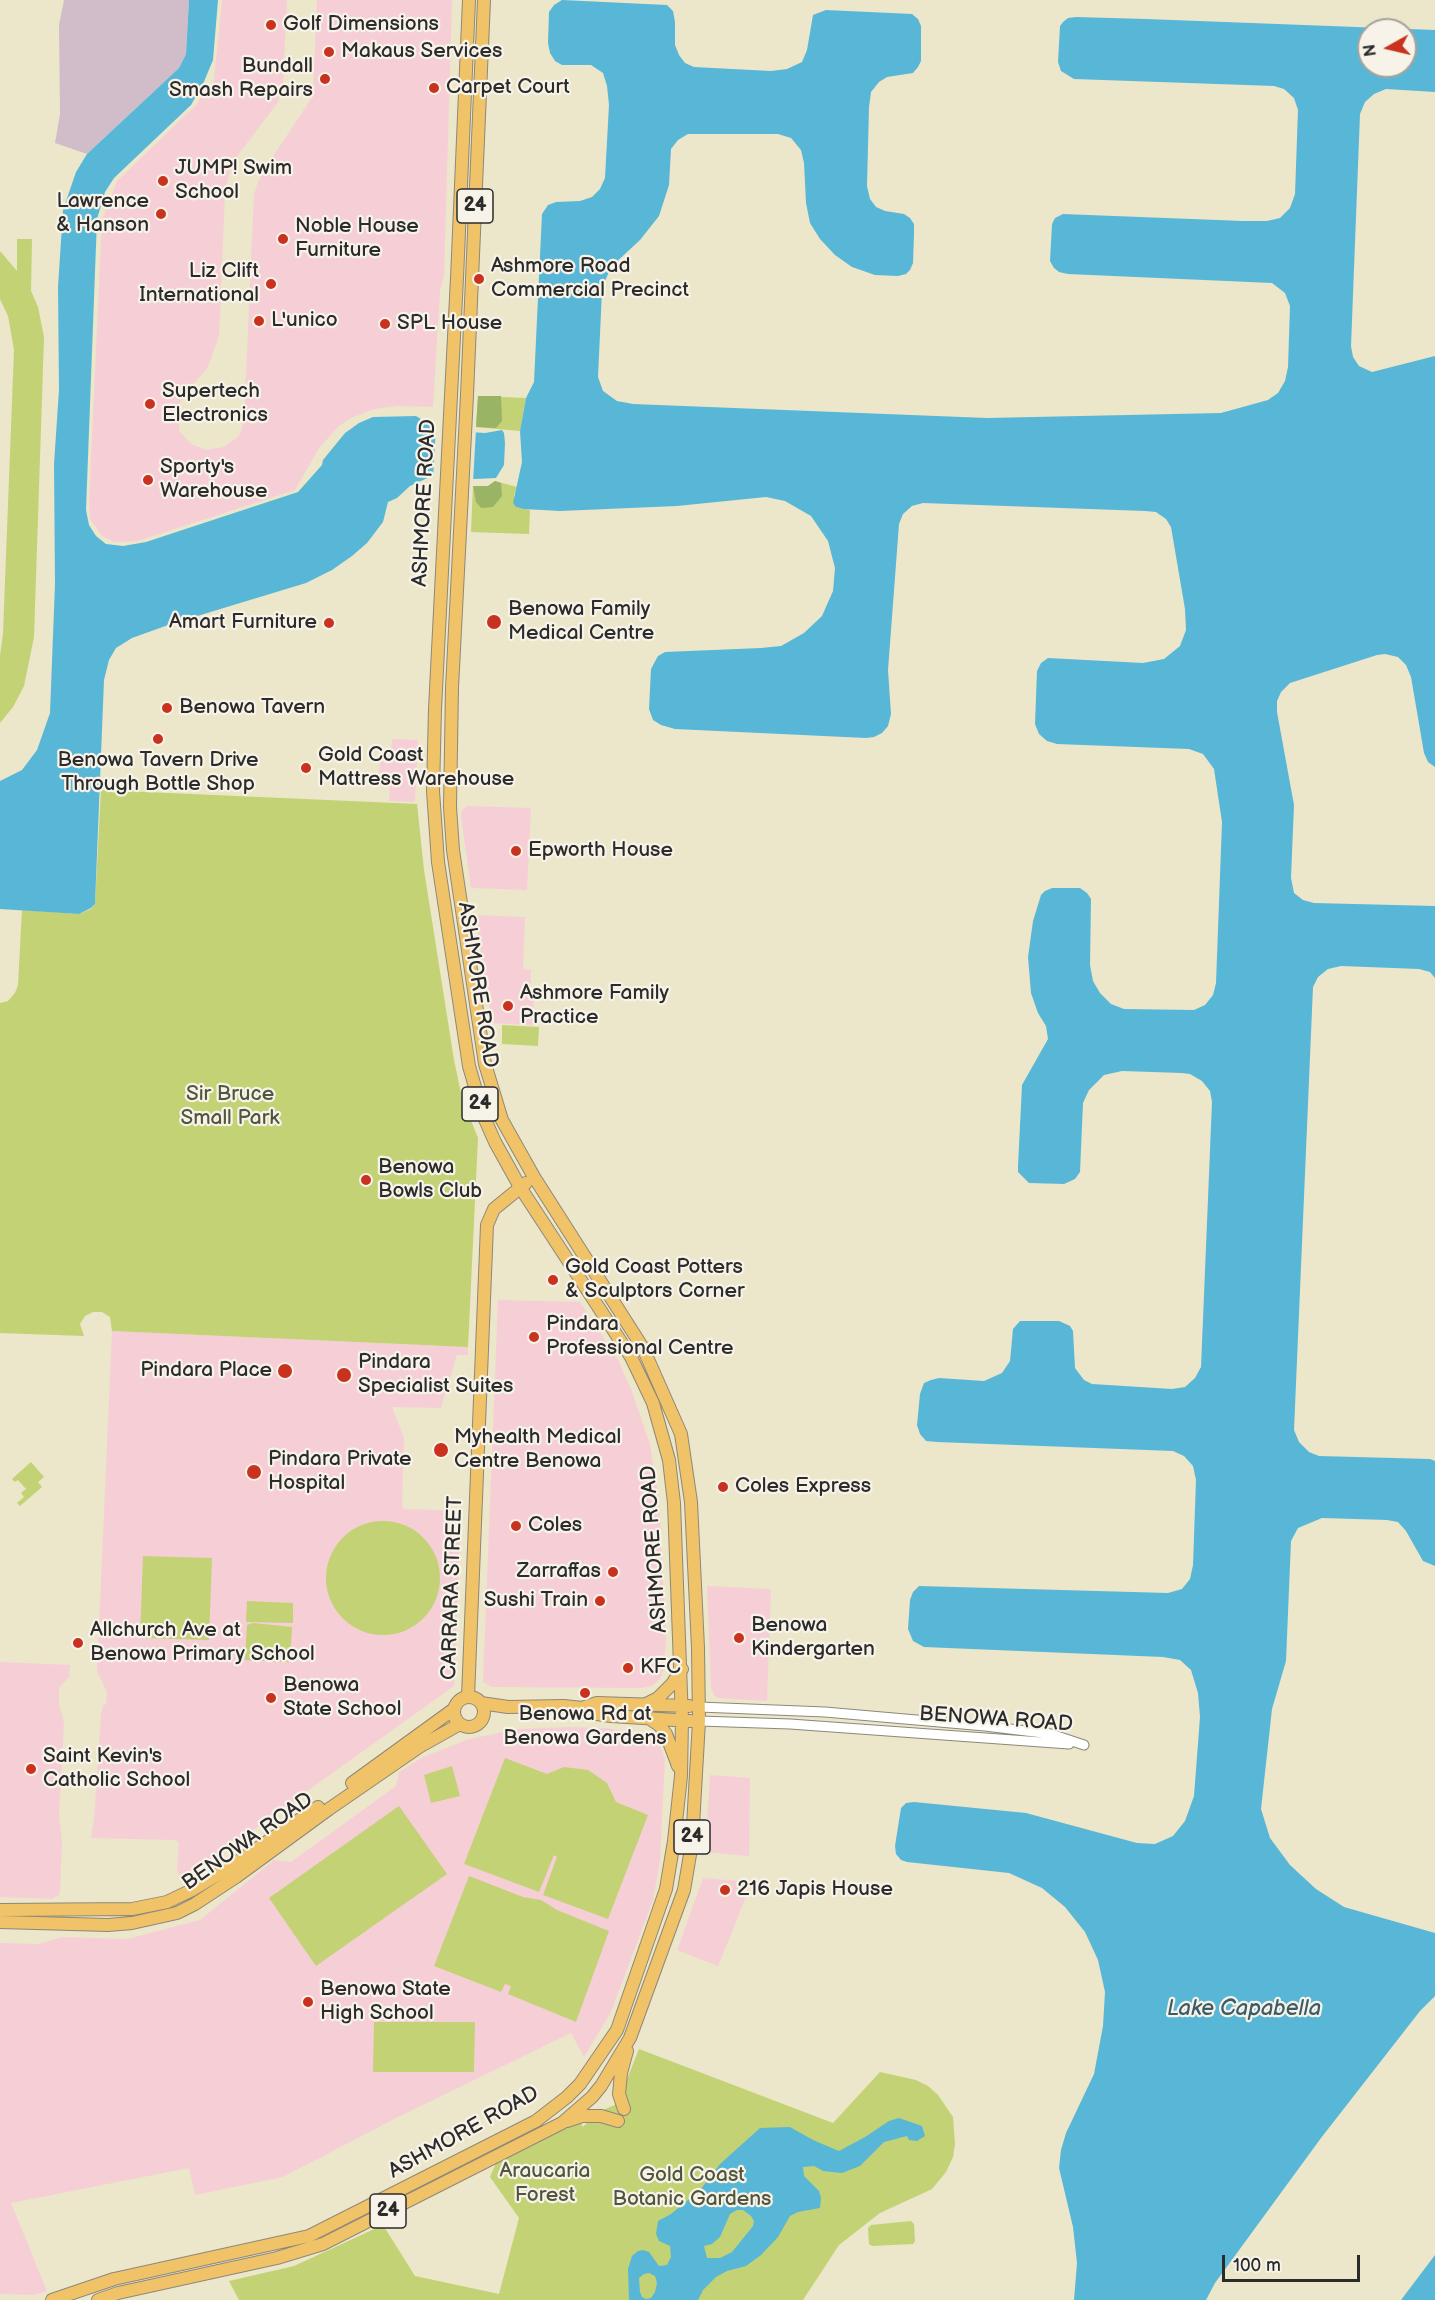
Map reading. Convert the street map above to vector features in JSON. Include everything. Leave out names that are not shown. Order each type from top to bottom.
[{"type":"main road","name":"ASHMORE ROAD","points":[[52,2300],[114,2279],[309,2236],[520,2130],[567,2097],[580,2084],[617,2030],[666,1889],[681,1776],[682,1720],[682,1669],[674,1503],[669,1461],[654,1403],[631,1357],[520,1187],[495,1142],[478,1099],[470,1066],[438,862],[433,791],[469,0]]},
{"type":"main road","name":"ASHMORE ROAD","points":[[98,2300],[118,2293],[277,2258],[323,2244],[562,2122],[592,2097],[601,2086],[630,2038],[684,1890],[695,1813],[699,1707],[691,1502],[681,1434],[643,1348],[507,1131],[489,1081],[452,839],[451,709],[484,0]]},
{"type":"main road","points":[[451,394],[467,395]]},
{"type":"main road","name":"CARRARA STREET","points":[[468,1697],[488,1225],[494,1209],[534,1177]]},
{"type":"main road","points":[[645,1705],[658,1698],[672,1684],[682,1669]]},
{"type":"main road","points":[[468,1697],[482,1708],[480,1721],[473,1726],[460,1724],[455,1717],[454,1709],[459,1700],[468,1697]]},
{"type":"main road","name":"BENOWA ROAD","points":[[582,1708],[597,1703],[699,1707]]},
{"type":"main road","name":"BENOWA ROAD","points":[[482,1708],[538,1705],[582,1708],[611,1716],[699,1721]]},
{"type":"main road","name":"BENOWA ROAD","points":[[0,1910],[132,1909],[167,1902],[230,1867],[454,1709]]},
{"type":"main road","points":[[650,1719],[666,1734],[681,1776]]},
{"type":"main road","name":"BENOWA ROAD","points":[[0,1922],[108,1925],[132,1923],[177,1913],[236,1877],[410,1753],[460,1724]]},
{"type":"main road","points":[[624,2109],[619,2094],[630,2038]]},
{"type":"main road","points":[[562,2122],[582,2116],[601,2116],[618,2121]]},
{"type":"street","name":"BENOWA ROAD","points":[[699,1707],[814,1711],[985,1726],[1051,1734],[1084,1745],[790,1724],[699,1721]]},
{"type":"shaded area","points":[[64,0],[189,0],[186,54],[179,68],[87,154],[55,143],[60,114],[59,25]]},
{"type":"shaded area","points":[[222,0],[287,0],[283,87],[278,102],[238,155],[229,174],[225,193],[219,336],[208,367],[184,395],[179,405],[179,431],[191,444],[206,450],[224,447],[239,436],[244,422],[254,193],[262,173],[313,96],[317,0],[452,0],[444,276],[440,290],[433,407],[399,406],[374,409],[349,419],[338,427],[319,448],[295,490],[138,541],[115,542],[102,536],[90,519],[89,502],[102,220],[117,181],[196,105],[207,89],[213,89]]},
{"type":"shaded area","points":[[392,739],[418,740],[415,802],[389,801],[390,786],[379,786],[380,753],[391,753]]},
{"type":"shaded area","points":[[468,806],[531,808],[527,890],[471,888],[461,817],[462,810]]},
{"type":"shaded area","points":[[475,915],[525,917],[523,969],[531,970],[530,997],[534,997],[533,1025],[492,1023]]},
{"type":"shaded area","points":[[498,1300],[580,1302],[618,1360],[631,1389],[650,1444],[659,1500],[666,1639],[664,1668],[660,1679],[652,1686],[641,1688],[492,1687],[483,1682]]},
{"type":"shaded area","points":[[112,1331],[468,1347],[468,1355],[457,1355],[441,1408],[392,1407],[404,1438],[402,1506],[404,1509],[461,1511],[454,1686],[204,1865],[180,1877],[177,1871],[179,1843],[175,1840],[91,1838],[101,1715],[103,1706],[106,1704],[107,1692],[97,1671]]},
{"type":"shaded area","name":"Benowa Kindergarten","points":[[707,1586],[771,1589],[767,1701],[718,1698],[714,1695],[711,1688]]},
{"type":"shaded area","name":"Saint Kevin's Catholic School","points":[[0,1662],[70,1665],[69,1677],[59,1688],[59,1704],[64,1722],[59,1815],[62,1843],[60,1891],[59,1895],[52,1899],[0,1897]]},
{"type":"shaded area","name":"Benowa State High School","points":[[607,1728],[650,1737],[657,1741],[665,1758],[660,1861],[653,1900],[611,2012],[584,2057],[571,2033],[398,2117],[283,2177],[195,2195],[189,2168],[11,2203],[47,2291],[34,2295],[0,2294],[0,1943],[39,1944],[62,1937],[127,1939],[200,1920],[274,1860],[291,1862],[396,1786],[399,1772],[423,1757],[469,1739],[519,1729]]},
{"type":"shaded area","points":[[710,1775],[750,1778],[749,1856],[705,1852]]},
{"type":"shaded area","points":[[703,1878],[749,1882],[748,1892],[718,1966],[677,1950]]},
{"type":"green space","points":[[17,239],[32,239],[31,291],[38,307],[44,337],[34,637],[24,686],[13,707],[0,723],[0,656],[3,633],[14,350],[8,316],[0,299],[0,251],[17,271]]},
{"type":"green space","points":[[478,396],[526,398],[520,431],[476,427]]},
{"type":"green space","points":[[478,396],[501,396],[502,421],[496,428],[476,427]]},
{"type":"green space","points":[[495,481],[517,487],[514,495],[516,507],[530,510],[529,534],[471,532],[473,486],[488,486]]},
{"type":"green space","points":[[495,481],[501,483],[502,496],[493,507],[481,508],[476,502],[473,486],[488,486]]},
{"type":"green space","name":"Sir Bruce Small Park","points":[[101,790],[417,804],[424,870],[454,1060],[462,1098],[478,1138],[468,1347],[112,1331],[110,1317],[102,1312],[93,1312],[85,1316],[80,1324],[84,1336],[0,1333],[0,1003],[8,1001],[18,985],[22,910],[79,914],[91,909],[95,904]]},
{"type":"green space","points":[[502,1025],[539,1027],[538,1046],[502,1044]]},
{"type":"green space","points":[[31,1462],[44,1477],[38,1482],[42,1487],[20,1506],[17,1503],[24,1497],[21,1493],[26,1489],[18,1480],[15,1482],[12,1479]]},
{"type":"green space","points":[[383,1521],[405,1525],[424,1537],[436,1556],[440,1578],[436,1600],[424,1619],[405,1631],[383,1635],[361,1631],[342,1619],[330,1600],[326,1578],[330,1556],[342,1537],[361,1525]]},
{"type":"green space","points":[[143,1556],[212,1558],[209,1640],[140,1638]]},
{"type":"green space","points":[[247,1601],[293,1603],[293,1623],[246,1622]]},
{"type":"green space","points":[[253,1623],[292,1627],[290,1662],[269,1662],[267,1659],[267,1661],[245,1660],[247,1625]]},
{"type":"green space","points":[[505,1758],[547,1774],[564,1767],[588,1770],[607,1783],[616,1802],[648,1815],[608,1919],[543,1895],[557,1857],[554,1855],[539,1892],[464,1864]]},
{"type":"green space","points":[[452,1766],[460,1796],[431,1803],[424,1775]]},
{"type":"green space","points":[[399,1806],[447,1874],[316,1966],[269,1898]]},
{"type":"green space","points":[[469,1876],[523,1897],[541,1900],[557,1910],[609,1931],[576,2022],[508,1994],[511,1986],[505,1984],[501,1992],[434,1966]]},
{"type":"green space","points":[[374,2022],[475,2022],[474,2072],[373,2072]]},
{"type":"green space","name":"Gold Coast Botanic Gardens","points":[[639,2049],[833,2123],[880,2072],[916,2080],[928,2086],[938,2095],[953,2117],[955,2144],[953,2157],[946,2172],[932,2189],[880,2213],[839,2245],[803,2300],[239,2300],[229,2281],[294,2266],[383,2225],[415,2276],[499,2294],[519,2218],[490,2177],[496,2163],[580,2121],[583,2127],[596,2113],[617,2104]]},
{"type":"green space","points":[[911,2221],[914,2224],[915,2241],[913,2244],[872,2246],[869,2244],[868,2228],[871,2225]]},
{"type":"water","points":[[189,0],[218,0],[213,60],[203,84],[191,105],[114,178],[105,192],[97,219],[86,510],[89,525],[96,536],[106,544],[123,546],[146,542],[298,492],[322,465],[323,460],[345,433],[373,417],[416,416],[439,430],[485,433],[502,430],[505,443],[504,465],[496,478],[475,479],[436,474],[410,486],[397,498],[388,502],[383,522],[367,543],[332,570],[306,583],[171,624],[132,638],[116,648],[109,660],[104,680],[95,904],[79,914],[0,909],[0,781],[22,770],[37,750],[50,713],[55,584],[54,464],[59,390],[58,287],[63,210],[76,172],[87,154],[179,68],[186,54]]},
{"type":"water","name":"Lake Capabella","points":[[562,0],[667,5],[673,11],[675,45],[685,63],[694,67],[771,71],[787,69],[802,62],[807,50],[813,15],[826,10],[912,14],[918,19],[921,26],[921,61],[918,67],[913,73],[887,77],[879,82],[871,92],[869,107],[867,186],[870,199],[876,207],[904,214],[914,224],[913,263],[910,270],[898,276],[875,275],[852,267],[835,255],[820,239],[810,223],[801,150],[791,138],[778,134],[688,134],[678,140],[671,149],[669,185],[659,216],[640,240],[611,267],[605,281],[602,291],[598,377],[603,391],[617,401],[633,404],[987,418],[1221,413],[1268,400],[1278,393],[1285,381],[1288,367],[1290,306],[1285,293],[1272,283],[1068,274],[1059,272],[1050,261],[1052,224],[1055,218],[1063,214],[1243,221],[1267,221],[1280,218],[1290,208],[1295,194],[1298,110],[1294,98],[1284,89],[1274,86],[1074,79],[1061,71],[1058,62],[1060,26],[1063,22],[1068,18],[1076,17],[1357,27],[1357,78],[1417,78],[1417,29],[1435,30],[1435,92],[1386,89],[1374,94],[1365,102],[1360,114],[1351,346],[1353,357],[1359,366],[1372,372],[1435,356],[1435,767],[1428,762],[1424,753],[1411,677],[1406,665],[1398,657],[1377,655],[1290,683],[1281,692],[1277,701],[1277,712],[1294,805],[1291,878],[1294,893],[1303,900],[1314,903],[1435,906],[1435,978],[1430,972],[1419,969],[1341,966],[1328,969],[1318,977],[1313,987],[1294,1430],[1299,1442],[1309,1452],[1319,1456],[1435,1461],[1435,1566],[1423,1561],[1406,1531],[1398,1522],[1322,1518],[1298,1528],[1291,1541],[1286,1661],[1272,1709],[1261,1809],[1270,1838],[1290,1865],[1316,1889],[1344,1907],[1435,1933],[1435,1996],[1420,2011],[1321,2138],[1215,2283],[1206,2300],[1074,2300],[1077,2263],[1073,2227],[1059,2168],[1066,2133],[1094,2074],[1103,2026],[1105,1992],[1098,1960],[1085,1932],[1065,1907],[1042,1888],[1009,1873],[907,1862],[901,1860],[896,1854],[895,1846],[901,1808],[906,1803],[914,1802],[1026,1813],[1137,1843],[1155,1844],[1173,1836],[1185,1821],[1194,1796],[1200,1717],[1198,1693],[1191,1670],[1180,1660],[1163,1657],[924,1647],[913,1641],[908,1629],[910,1600],[913,1592],[919,1586],[1168,1593],[1182,1589],[1190,1579],[1193,1565],[1196,1480],[1193,1466],[1184,1456],[1173,1451],[926,1441],[917,1425],[920,1394],[924,1383],[939,1378],[984,1381],[1002,1373],[1010,1361],[1013,1329],[1020,1321],[1059,1321],[1070,1326],[1073,1331],[1075,1368],[1084,1380],[1092,1384],[1172,1389],[1185,1387],[1195,1378],[1201,1367],[1212,1102],[1210,1091],[1202,1081],[1190,1074],[1182,1073],[1122,1071],[1104,1075],[1089,1090],[1083,1103],[1080,1172],[1075,1179],[1064,1184],[1029,1183],[1018,1172],[1022,1085],[1048,1039],[1046,1026],[1038,1013],[1031,993],[1028,957],[1033,921],[1041,895],[1045,891],[1052,888],[1080,888],[1091,899],[1090,965],[1093,981],[1100,993],[1111,1004],[1124,1009],[1194,1010],[1205,1005],[1213,995],[1216,983],[1222,822],[1214,769],[1203,754],[1189,749],[1057,744],[1047,741],[1039,734],[1035,724],[1037,671],[1041,663],[1048,658],[1143,663],[1164,659],[1180,646],[1186,630],[1185,609],[1171,527],[1166,519],[1156,512],[1145,511],[923,503],[912,506],[903,514],[899,524],[888,670],[891,714],[888,726],[882,733],[866,738],[675,729],[653,720],[649,709],[651,669],[658,656],[665,652],[781,646],[804,633],[822,616],[833,591],[835,568],[828,541],[811,516],[785,501],[766,497],[677,506],[560,511],[524,509],[516,507],[513,503],[522,462],[520,431],[526,398],[534,382],[542,214],[548,205],[556,202],[580,201],[592,197],[600,189],[605,178],[609,105],[603,73],[591,65],[562,65],[555,61],[548,43],[549,12]]},
{"type":"water","points":[[899,2118],[922,2126],[925,2136],[917,2141],[909,2140],[907,2136],[884,2142],[860,2166],[842,2173],[823,2171],[814,2166],[803,2167],[804,2176],[819,2191],[820,2208],[798,2212],[790,2216],[778,2237],[761,2255],[746,2266],[727,2271],[716,2277],[703,2290],[698,2300],[629,2300],[628,2269],[632,2256],[638,2251],[649,2252],[659,2266],[667,2265],[671,2257],[670,2246],[659,2241],[656,2234],[658,2221],[671,2214],[700,2190],[720,2164],[760,2128],[790,2127],[839,2151],[889,2121]],"holes":[[[743,2210],[751,2216],[754,2221],[753,2226],[732,2252],[720,2258],[707,2258],[704,2246],[712,2244],[720,2237],[730,2214]],[[649,2273],[655,2276],[657,2283],[651,2298],[646,2299],[640,2292],[639,2278]]]},
{"type":"water","points":[[1435,2255],[1435,2300],[1401,2300]]},
{"type":"pier","points":[[436,425],[440,428],[476,430],[473,482],[433,479]]},
{"type":"place","name":"Golf Dimensions","points":[[271,25]]},
{"type":"place","name":"Makaus Services","points":[[329,52]]},
{"type":"place","name":"Bundall Smash Repairs","points":[[325,79]]},
{"type":"place","name":"Carpet Court","points":[[434,88]]},
{"type":"place","name":"JUMP! Swim School","points":[[163,181]]},
{"type":"place","name":"Lawrence & Hanson","points":[[161,214]]},
{"type":"place","name":"Noble House Furniture","points":[[283,239]]},
{"type":"place","name":"Ashmore Road Commercial Precinct","points":[[479,279]]},
{"type":"place","name":"Liz Clift International","points":[[271,284]]},
{"type":"place","name":"L'unico","points":[[259,321]]},
{"type":"place","name":"SPL House","points":[[385,324]]},
{"type":"place","name":"Supertech Electronics","points":[[150,404]]},
{"type":"place","name":"Sporty's Warehouse","points":[[148,480]]},
{"type":"place","name":"Benowa Family Medical Centre","points":[[494,622]]},
{"type":"place","name":"Amart Furniture","points":[[329,623]]},
{"type":"place","name":"Benowa Tavern","points":[[167,708]]},
{"type":"place","name":"Benowa Tavern Drive Through Bottle Shop","points":[[158,739]]},
{"type":"place","name":"Gold Coast Mattress Warehouse","points":[[306,768]]},
{"type":"place","name":"Epworth House","points":[[516,851]]},
{"type":"place","name":"Ashmore Family Practice","points":[[508,1006]]},
{"type":"place","name":"Benowa Bowls Club","points":[[366,1180]]},
{"type":"place","name":"Gold Coast Potters & Sculptors Corner","points":[[553,1280]]},
{"type":"place","name":"Pindara Professional Centre","points":[[534,1337]]},
{"type":"place","name":"Pindara Place","points":[[285,1371]]},
{"type":"place","name":"Pindara Specialist Suites","points":[[344,1375]]},
{"type":"place","name":"Myhealth Medical Centre Benowa","points":[[441,1450]]},
{"type":"place","name":"Pindara Private Hospital","points":[[254,1472]]},
{"type":"place","name":"Coles Express","points":[[723,1487]]},
{"type":"place","name":"Coles","points":[[516,1526]]},
{"type":"place","name":"Zarraffas","points":[[613,1572]]},
{"type":"place","name":"Sushi Train","points":[[600,1601]]},
{"type":"place","name":"Benowa Kindergarten","points":[[739,1638]]},
{"type":"place","name":"Allchurch Ave at Benowa Primary School","points":[[78,1643]]},
{"type":"place","name":"KFC","points":[[628,1668]]},
{"type":"place","name":"Benowa Rd at Benowa Gardens","points":[[585,1693]]},
{"type":"place","name":"Benowa State School","points":[[271,1698]]},
{"type":"place","name":"Saint Kevin's Catholic School","points":[[31,1769]]},
{"type":"place","name":"216 Japis House","points":[[725,1890]]},
{"type":"place","name":"Benowa State High School","points":[[308,2002]]},
{"type":"park label","name":"Araucaria Forest","points":[[545,2184]]}]
